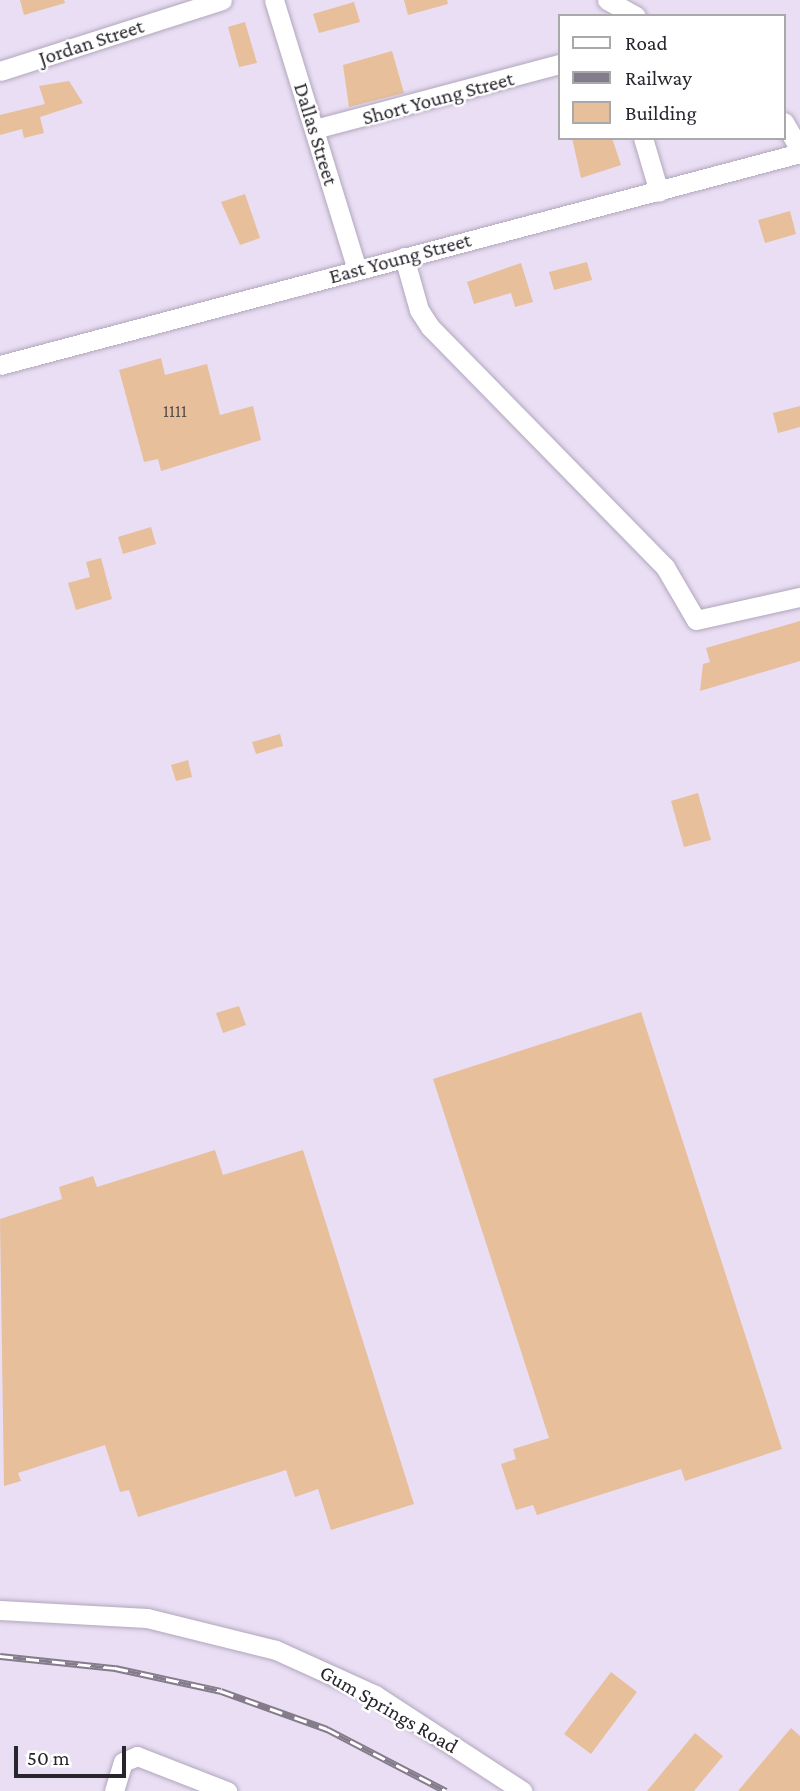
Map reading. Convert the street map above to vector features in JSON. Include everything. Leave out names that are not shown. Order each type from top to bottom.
[{"type":"street","name":"Jordan Street","points":[[0,71],[222,0]]},
{"type":"street","name":"Dallas Street","points":[[274,0],[357,269]]},
{"type":"street","points":[[612,7],[631,14]]},
{"type":"street","name":"Short Young Street","points":[[315,129],[558,65]]},
{"type":"street","points":[[786,126],[800,151]]},
{"type":"street","points":[[644,140],[659,192]]},
{"type":"street","name":"East Young Street","points":[[0,365],[357,269],[659,192],[800,151]]},
{"type":"street","points":[[404,257],[419,310],[430,327],[664,567],[696,620],[800,597]]},
{"type":"street","name":"Gum Springs Road","points":[[0,1610],[147,1618],[276,1650],[375,1695],[522,1791]]},
{"type":"street","points":[[114,1791],[123,1762],[137,1756],[227,1791]]},
{"type":"building","points":[[20,0],[64,0],[65,3],[24,15]]},
{"type":"building","points":[[404,0],[447,0],[448,4],[408,15]]},
{"type":"building","points":[[354,2],[360,22],[319,33],[313,14]]},
{"type":"building","points":[[245,22],[257,63],[239,67],[228,27]]},
{"type":"building","points":[[392,51],[404,93],[349,107],[343,65]]},
{"type":"building","points":[[69,81],[83,103],[40,117],[44,133],[24,138],[22,129],[0,135],[0,115],[45,104],[39,86]]},
{"type":"building","points":[[572,140],[613,140],[621,165],[581,178]]},
{"type":"building","points":[[245,194],[260,238],[240,245],[221,202]]},
{"type":"building","points":[[790,211],[796,234],[765,243],[758,220]]},
{"type":"building","points":[[587,262],[592,280],[554,290],[549,272]]},
{"type":"building","points":[[521,263],[533,302],[515,307],[511,293],[474,304],[467,282]]},
{"type":"building","points":[[161,358],[165,375],[207,364],[220,415],[253,406],[261,440],[161,471],[158,459],[144,462],[119,370]]},
{"type":"building","points":[[800,406],[800,427],[778,433],[773,413]]},
{"type":"building","points":[[151,527],[156,544],[123,554],[118,537]]},
{"type":"building","points":[[101,558],[112,599],[76,610],[68,583],[90,577],[86,562]]},
{"type":"building","points":[[800,621],[800,661],[700,691],[703,664],[710,662],[706,648]]},
{"type":"building","points":[[280,734],[283,746],[256,754],[252,742]]},
{"type":"building","points":[[188,760],[192,777],[176,781],[171,765]]},
{"type":"building","points":[[698,793],[711,840],[684,847],[671,801]]},
{"type":"building","points":[[239,1006],[246,1025],[223,1033],[216,1013]]},
{"type":"building","points":[[641,1012],[782,1449],[685,1481],[681,1469],[537,1515],[533,1505],[516,1510],[501,1464],[516,1459],[513,1449],[549,1438],[433,1079]]},
{"type":"building","points":[[215,1150],[223,1175],[303,1150],[414,1504],[331,1530],[318,1489],[295,1497],[286,1470],[138,1517],[129,1490],[120,1492],[105,1445],[18,1473],[21,1481],[4,1486],[0,1219],[62,1199],[59,1187],[93,1176],[97,1187]]},
{"type":"building","points":[[611,1672],[637,1692],[591,1754],[564,1734]]},
{"type":"building","points":[[791,1728],[800,1736],[800,1791],[738,1791]]},
{"type":"building","points":[[695,1733],[723,1756],[694,1791],[647,1791]]},
{"type":"railway","points":[[0,1656],[115,1668],[221,1691],[327,1729],[446,1791]]}]
